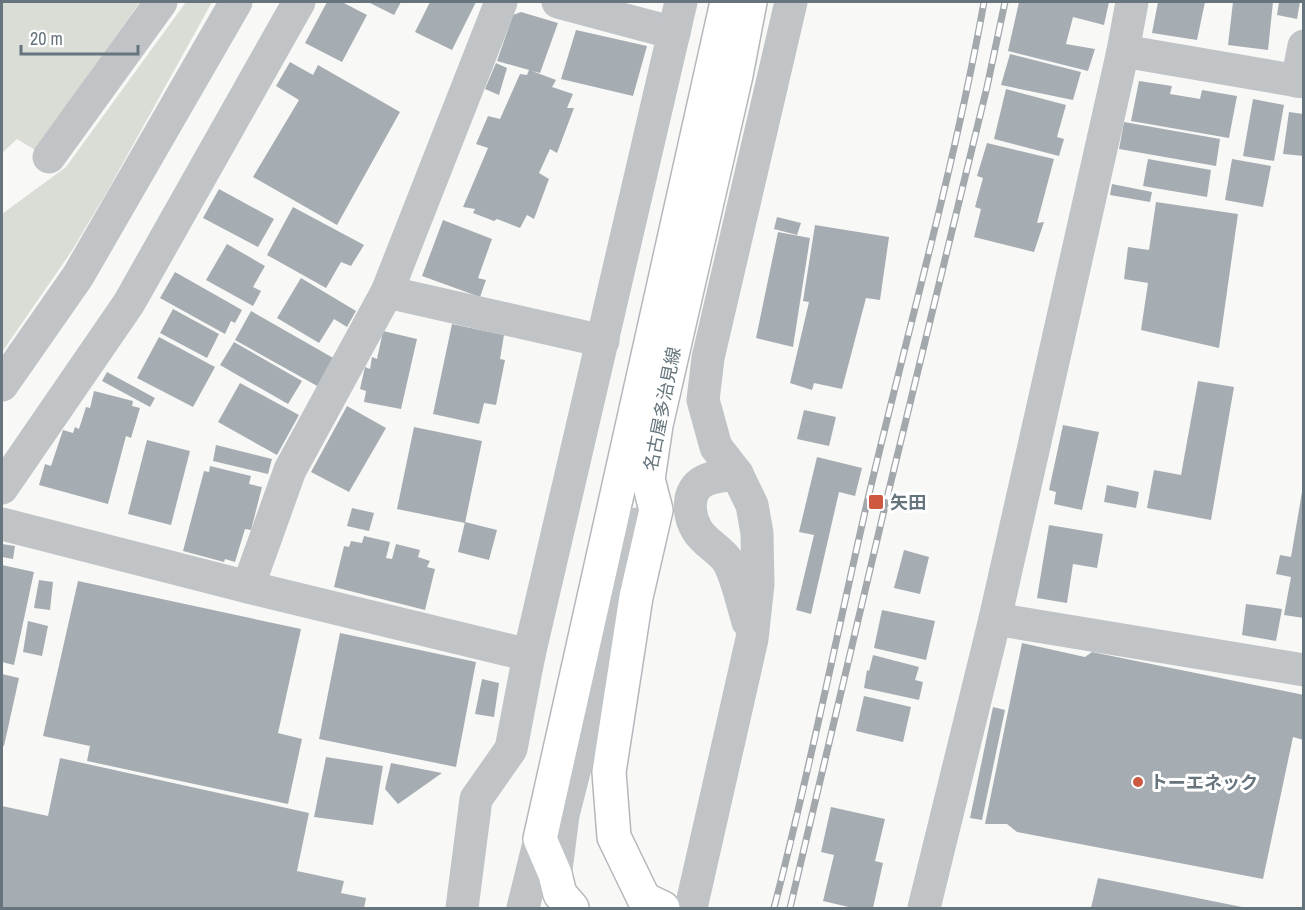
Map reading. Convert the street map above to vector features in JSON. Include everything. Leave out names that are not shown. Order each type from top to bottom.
[{"type":"main road","name":"名古屋多治見線","points":[[540,839],[727,2]]},
{"type":"main road","name":"名古屋多治見線","points":[[663,909],[644,899],[614,837],[609,772],[636,597],[656,510],[648,479],[656,425],[736,75],[750,2]]},
{"type":"main road","points":[[540,839],[555,874],[560,894],[572,909]]},
{"type":"street","points":[[49,157],[160,2]]},
{"type":"street","points":[[2,385],[78,276],[236,2]]},
{"type":"street","points":[[2,488],[129,303],[299,2]]},
{"type":"street","points":[[248,587],[290,470],[387,292],[501,2]]},
{"type":"street","points":[[558,2],[674,33]]},
{"type":"street","points":[[462,909],[476,799],[510,749],[529,655],[681,2]]},
{"type":"street","points":[[691,909],[752,639],[758,584],[757,533],[752,505],[736,474],[716,447],[703,400],[708,358],[791,2]]},
{"type":"street","points":[[924,909],[995,619],[1123,51],[1132,2]]},
{"type":"street","points":[[1123,51],[1300,81],[1304,46]]},
{"type":"street","points":[[387,292],[603,341]]},
{"type":"street","points":[[736,474],[702,482],[692,494],[689,511],[698,532],[728,561],[752,639]]},
{"type":"street","points":[[552,909],[563,815],[648,479]]},
{"type":"street","points":[[2,524],[529,655]]},
{"type":"street","points":[[995,619],[1304,670]]},
{"type":"street","points":[[523,909],[540,839]]},
{"type":"shaded area","points":[[2,2],[140,2],[35,150],[17,139],[2,153]]},
{"type":"shaded area","points":[[186,2],[212,2],[71,252],[2,352],[2,214],[66,167]]},
{"type":"building","points":[[327,2],[342,2],[367,15],[342,62],[305,43]]},
{"type":"building","points":[[368,2],[401,2],[394,15]]},
{"type":"building","points":[[430,2],[476,2],[452,50],[415,32]]},
{"type":"building","points":[[1019,2],[1109,2],[1104,25],[1073,17],[1066,44],[1095,49],[1088,71],[1008,51]]},
{"type":"building","points":[[1158,2],[1205,2],[1197,40],[1152,33]]},
{"type":"building","points":[[1233,2],[1273,2],[1268,50],[1228,45]]},
{"type":"building","points":[[1279,2],[1300,2],[1297,19],[1277,15]]},
{"type":"building","points":[[521,12],[558,23],[540,73],[532,71],[556,80],[552,87],[573,94],[567,108],[574,108],[557,153],[550,149],[539,173],[549,179],[534,219],[527,215],[520,228],[497,219],[494,221],[473,213],[475,209],[463,207],[488,148],[476,144],[488,116],[500,119],[520,74],[527,75],[529,70],[497,61],[513,15]]},
{"type":"building","points":[[576,30],[647,46],[633,96],[561,79]]},
{"type":"building","points":[[1010,54],[1081,72],[1073,100],[1001,85]]},
{"type":"building","points":[[290,62],[313,75],[318,65],[400,112],[337,225],[253,177],[299,100],[276,86]]},
{"type":"building","points":[[496,63],[507,68],[499,95],[485,89]]},
{"type":"building","points":[[1139,81],[1172,86],[1170,94],[1200,99],[1202,90],[1237,96],[1229,138],[1131,121]]},
{"type":"building","points":[[1006,89],[1066,105],[1057,137],[1064,139],[1059,156],[994,139]]},
{"type":"building","points":[[1253,99],[1284,105],[1274,161],[1243,156]]},
{"type":"building","points":[[1289,112],[1304,114],[1304,156],[1283,154]]},
{"type":"building","points":[[1124,122],[1220,139],[1216,166],[1119,149]]},
{"type":"building","points":[[987,143],[1054,159],[1037,223],[1044,222],[1034,252],[974,237],[981,209],[975,207],[983,178],[977,176]]},
{"type":"building","points":[[1148,159],[1211,170],[1207,197],[1143,186]]},
{"type":"building","points":[[1232,159],[1271,166],[1263,207],[1225,200]]},
{"type":"building","points":[[1112,184],[1152,192],[1150,202],[1110,195]]},
{"type":"building","points":[[219,189],[274,219],[258,247],[203,218]]},
{"type":"building","points":[[1156,202],[1238,214],[1219,348],[1141,330],[1148,283],[1124,279],[1128,247],[1149,250]]},
{"type":"building","points":[[293,207],[364,245],[351,266],[341,262],[326,288],[267,255]]},
{"type":"building","points":[[777,217],[801,223],[797,235],[774,229]]},
{"type":"building","points":[[443,220],[492,239],[478,278],[486,280],[480,297],[422,276]]},
{"type":"building","points":[[815,225],[889,237],[880,300],[866,298],[842,389],[814,383],[812,390],[790,383],[809,302],[803,301]]},
{"type":"building","points":[[778,232],[810,238],[793,347],[756,338]]},
{"type":"building","points":[[227,244],[265,266],[253,287],[261,291],[253,306],[206,280]]},
{"type":"building","points":[[175,272],[242,310],[235,323],[231,321],[225,334],[160,298]]},
{"type":"building","points":[[301,278],[356,311],[347,327],[334,319],[319,343],[277,318]]},
{"type":"building","points":[[173,309],[219,334],[207,358],[160,333]]},
{"type":"building","points":[[251,311],[335,359],[319,387],[235,340]]},
{"type":"building","points":[[452,324],[504,335],[500,359],[505,360],[496,405],[484,403],[479,424],[433,414]]},
{"type":"building","points":[[383,331],[417,339],[401,409],[364,402],[366,391],[360,389],[365,367],[370,369],[372,357],[377,359]]},
{"type":"building","points":[[159,337],[215,367],[193,407],[137,378]]},
{"type":"building","points":[[234,342],[302,381],[288,404],[220,365]]},
{"type":"building","points":[[107,372],[155,398],[150,407],[102,381]]},
{"type":"building","points":[[1198,381],[1234,387],[1211,520],[1147,508],[1154,470],[1181,475]]},
{"type":"building","points":[[240,383],[299,415],[277,455],[218,422]]},
{"type":"building","points":[[94,391],[133,401],[132,406],[140,408],[131,438],[126,436],[108,504],[39,485],[45,464],[51,466],[63,430],[73,433],[75,427],[79,429],[86,407],[90,408]]},
{"type":"building","points":[[347,406],[386,428],[349,492],[311,472]]},
{"type":"building","points":[[804,410],[836,417],[829,446],[797,439]]},
{"type":"building","points":[[1063,425],[1099,432],[1082,510],[1054,504],[1056,492],[1049,490]]},
{"type":"building","points":[[414,427],[482,441],[465,523],[397,509]]},
{"type":"building","points":[[147,440],[190,451],[171,525],[128,514]]},
{"type":"building","points":[[216,445],[272,459],[268,474],[213,461]]},
{"type":"building","points":[[817,457],[862,468],[855,496],[839,492],[811,614],[796,610],[814,535],[799,532]]},
{"type":"building","points":[[210,466],[251,476],[249,484],[262,487],[251,530],[245,529],[235,562],[225,559],[224,562],[183,551],[204,471],[209,472]]},
{"type":"building","points":[[1107,485],[1139,492],[1136,508],[1104,502]]},
{"type":"building","points":[[1302,492],[1304,492],[1304,618],[1284,615],[1291,577],[1276,574],[1280,555],[1291,557]]},
{"type":"building","points":[[352,508],[374,513],[369,531],[347,526]]},
{"type":"building","points":[[465,522],[497,530],[489,560],[458,552]]},
{"type":"building","points":[[1049,525],[1103,534],[1097,568],[1073,564],[1067,603],[1037,598]]},
{"type":"building","points":[[364,536],[390,542],[386,558],[392,559],[396,544],[420,550],[418,557],[430,561],[427,567],[435,569],[425,610],[334,587],[344,546],[349,547],[351,541],[362,543]]},
{"type":"building","points":[[2,544],[15,546],[13,559],[2,557]]},
{"type":"building","points":[[904,550],[929,557],[920,594],[894,588]]},
{"type":"building","points":[[2,565],[34,572],[14,665],[2,662]]},
{"type":"building","points":[[39,580],[53,582],[50,610],[34,608]]},
{"type":"building","points":[[78,581],[301,629],[278,733],[302,739],[288,804],[87,761],[90,746],[43,736]]},
{"type":"building","points":[[1246,604],[1282,609],[1276,641],[1242,635]]},
{"type":"building","points":[[882,610],[935,621],[926,660],[874,648]]},
{"type":"building","points":[[28,621],[48,626],[42,656],[23,652]]},
{"type":"building","points":[[340,633],[476,662],[456,767],[319,739]]},
{"type":"building","name":"トーエネック","points":[[1022,643],[1085,657],[1092,652],[1304,695],[1304,740],[1293,737],[1263,879],[1017,832],[1007,824],[985,824]]},
{"type":"building","points":[[873,655],[919,667],[915,680],[923,682],[919,700],[864,688],[867,670],[869,671]]},
{"type":"building","points":[[2,674],[19,678],[4,746],[2,745]]},
{"type":"building","points":[[482,679],[499,683],[494,717],[475,714]]},
{"type":"building","points":[[864,696],[911,707],[903,742],[856,731]]},
{"type":"building","points":[[993,707],[1005,710],[982,820],[970,818]]},
{"type":"building","points":[[326,757],[383,766],[373,825],[314,817]]},
{"type":"building","points":[[60,758],[309,813],[297,871],[344,881],[341,893],[366,898],[364,908],[2,908],[2,806],[48,816]]},
{"type":"building","points":[[391,763],[442,773],[398,804],[385,789]]},
{"type":"building","points":[[831,807],[885,819],[875,861],[883,863],[873,908],[853,908],[823,901],[834,855],[821,852]]},
{"type":"building","points":[[1098,878],[1242,907],[1242,908],[1091,908]]},
{"type":"railway","points":[[774,908],[811,757],[867,503],[959,128],[984,2]]},
{"type":"railway","points":[[790,908],[987,87],[1005,2]]},
{"type":"place","name":"矢田","points":[[876,502]]},
{"type":"place","name":"トーエネック","points":[[1138,782]]}]
